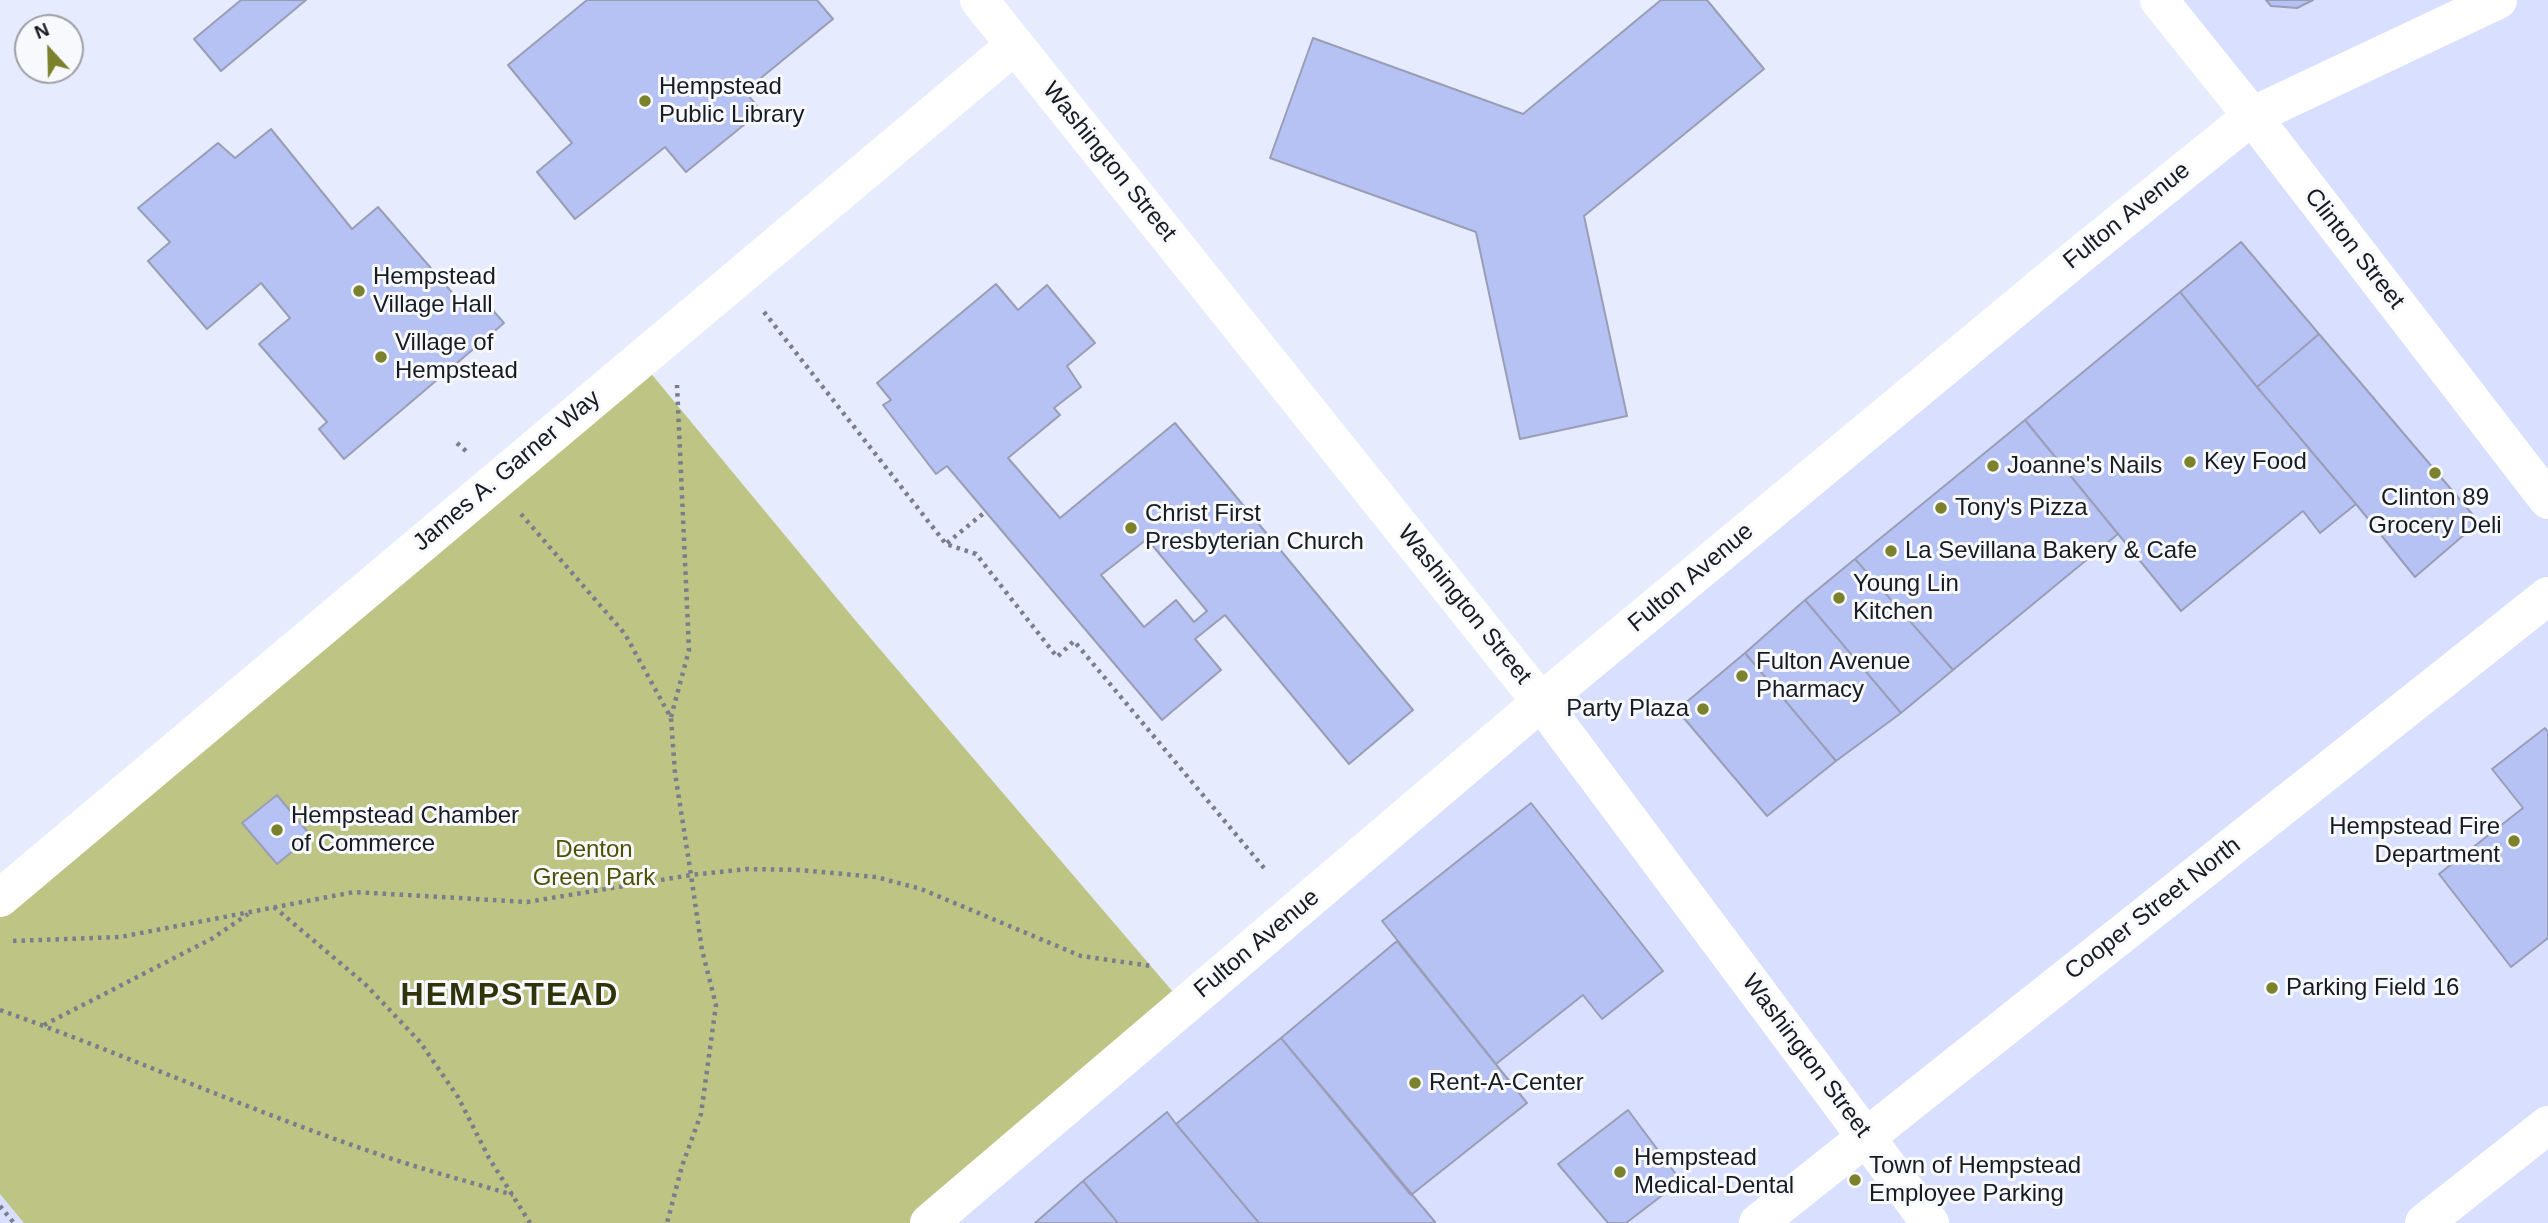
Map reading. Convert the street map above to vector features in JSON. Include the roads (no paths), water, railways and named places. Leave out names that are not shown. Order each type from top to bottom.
[{"type":"main road","name":"Washington Street","points":[[979,0],[1541,702],[1930,1223]]},
{"type":"main road","name":"Clinton Street","points":[[2159,0],[2252,116],[2548,500]]},
{"type":"main road","name":"Fulton Avenue","points":[[929,1223],[1541,702],[2076,257],[2252,116],[2498,0]]},
{"type":"main road","name":"James A. Garner Way","points":[[0,898],[1015,45]]},
{"type":"main road","name":"Cooper Street North","points":[[1758,1223],[2548,596]]},
{"type":"main road","points":[[2424,1223],[2548,1125]]},
{"type":"place","name":"Hempstead Public Library","points":[[645,101]]},
{"type":"place","name":"Hempstead Village Hall","points":[[359,291]]},
{"type":"place","name":"Village of Hempstead","points":[[381,357]]},
{"type":"place","name":"Key Food","points":[[2190,462]]},
{"type":"place","name":"Joanne's Nails","points":[[1993,466]]},
{"type":"place","name":"Clinton 89 Grocery Deli","points":[[2435,473]]},
{"type":"place","name":"Tony's Pizza","points":[[1941,508]]},
{"type":"place","name":"Christ First Presbyterian Church","points":[[1131,528]]},
{"type":"place","name":"La Sevillana Bakery & Cafe","points":[[1891,551]]},
{"type":"place","name":"Young Lin Kitchen","points":[[1839,598]]},
{"type":"place","name":"Fulton Avenue Pharmacy","points":[[1742,676]]},
{"type":"place","name":"Party Plaza","points":[[1703,709]]},
{"type":"place","name":"Hempstead Chamber of Commerce","points":[[277,830]]},
{"type":"place","name":"Hempstead Fire Department","points":[[2514,841]]},
{"type":"place","name":"Parking Field 16","points":[[2272,988]]},
{"type":"place","name":"Rent-A-Center","points":[[1415,1083]]},
{"type":"place","name":"Hempstead Medical-Dental","points":[[1620,1172]]},
{"type":"place","name":"Town of Hempstead Employee Parking","points":[[1855,1180]]},
{"type":"district","name":"HEMPSTEAD","points":[[510,996]]},
{"type":"park label","name":"Denton Green Park","points":[[594,864]]}]
